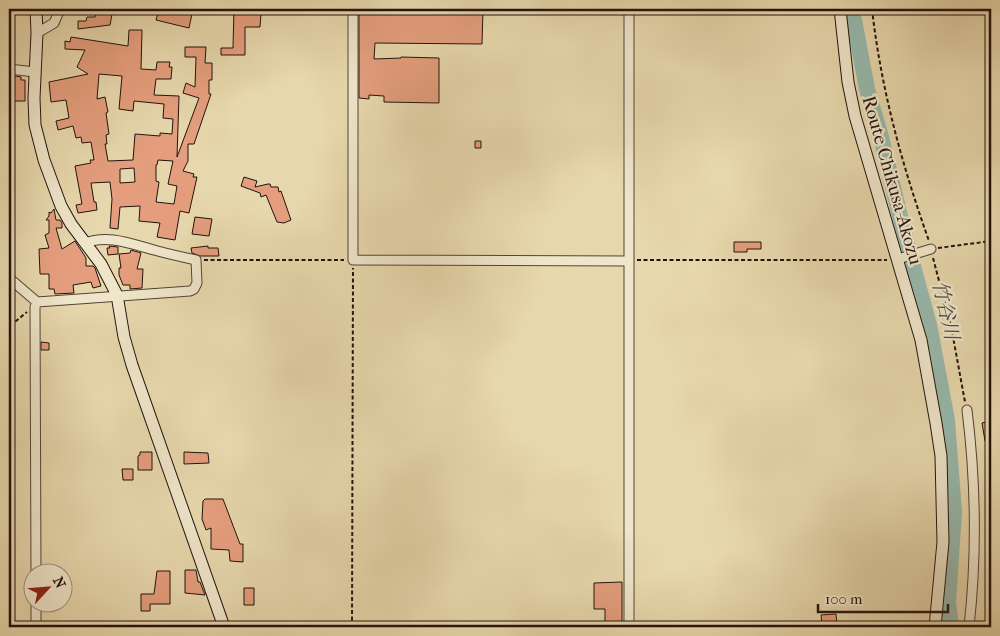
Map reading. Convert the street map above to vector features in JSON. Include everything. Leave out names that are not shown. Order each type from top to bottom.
[{"type":"street","points":[[36,9],[35,125],[44,160],[61,206],[101,264],[117,295],[124,337],[132,365],[224,627]]},
{"type":"street","points":[[37,33],[54,23],[60,9]]},
{"type":"street","points":[[353,9],[353,260],[629,260]]},
{"type":"street","points":[[629,9],[629,627]]},
{"type":"street","name":"Route Chikusa-Akozu","points":[[840,9],[848,82],[855,116],[921,340],[941,456],[942,542],[935,627]]},
{"type":"street","points":[[9,69],[36,72]]},
{"type":"street","points":[[36,304],[117,295],[190,292],[197,283],[196,260],[152,249],[133,242],[93,240],[85,243]]},
{"type":"street","points":[[898,260],[931,249]]},
{"type":"street","points":[[9,278],[36,304],[36,564]]},
{"type":"street","points":[[966,410],[973,466],[975,528],[969,627]]},
{"type":"street","points":[[36,614],[36,627]]},
{"type":"path","points":[[872,9],[877,52],[891,120],[907,177],[931,249],[951,326],[966,410]]},
{"type":"path","points":[[931,249],[991,241]]},
{"type":"path","points":[[196,260],[353,260],[352,627]]},
{"type":"path","points":[[629,260],[898,260]]},
{"type":"path","points":[[9,323],[16,321],[36,304]]},
{"type":"building","points":[[98,9],[113,9],[110,25],[78,29],[78,21],[86,21],[87,17],[95,17]]},
{"type":"building","points":[[159,9],[193,9],[189,28],[156,20]]},
{"type":"building","points":[[234,9],[246,9],[246,11],[258,11],[258,13],[261,13],[260,27],[245,27],[245,55],[221,55],[221,48],[233,48]]},
{"type":"building","points":[[359,9],[483,9],[482,44],[375,43],[374,59],[401,57],[439,58],[439,103],[384,102],[384,96],[369,95],[369,99],[359,98]]},
{"type":"building","points":[[129,30],[142,30],[141,69],[156,70],[157,62],[170,62],[169,67],[172,67],[171,79],[156,79],[154,95],[179,96],[177,157],[199,98],[183,93],[186,83],[195,87],[196,57],[185,57],[185,47],[206,47],[205,63],[212,63],[212,80],[209,80],[209,94],[211,94],[194,144],[188,144],[188,161],[183,171],[194,174],[193,177],[197,177],[189,213],[180,211],[175,240],[157,237],[160,223],[139,221],[140,206],[120,207],[118,229],[110,228],[112,199],[110,182],[91,183],[97,210],[78,213],[76,205],[82,204],[75,166],[91,163],[90,160],[94,160],[91,142],[82,143],[81,137],[76,138],[73,126],[58,130],[56,121],[69,118],[66,100],[51,102],[49,82],[88,74],[77,67],[85,50],[65,49],[65,41],[70,42],[71,37],[128,46]],"holes":[[[99,74],[122,76],[119,109],[133,111],[134,101],[164,104],[163,118],[173,119],[172,134],[160,133],[160,136],[135,134],[133,160],[108,161],[105,144],[107,144],[106,135],[109,134],[106,113],[108,112],[105,97],[97,99]],[[158,160],[173,161],[168,184],[177,186],[174,204],[156,202],[159,182],[156,181]],[[134,168],[135,182],[120,183],[120,169]]]},
{"type":"building","points":[[9,75],[21,77],[21,80],[25,80],[25,101],[10,101]]},
{"type":"building","points":[[475,141],[481,141],[481,148],[475,148]]},
{"type":"building","points":[[244,177],[257,181],[255,187],[270,184],[271,187],[278,187],[291,220],[284,223],[277,222],[266,195],[261,197],[260,193],[241,186]]},
{"type":"building","points":[[54,209],[56,220],[60,220],[62,223],[62,228],[56,228],[62,249],[75,241],[86,258],[86,266],[93,266],[95,268],[101,286],[93,288],[91,282],[73,285],[74,293],[55,294],[54,289],[49,289],[49,274],[40,274],[39,249],[49,248],[45,235],[49,233],[49,220],[46,220],[49,212],[51,213]]},
{"type":"building","points":[[195,217],[212,219],[209,236],[192,234]]},
{"type":"building","points":[[734,242],[761,242],[761,249],[747,249],[747,252],[734,252]]},
{"type":"building","points":[[109,246],[118,247],[118,254],[108,255],[107,248],[110,248]]},
{"type":"building","points":[[208,246],[208,248],[218,248],[219,256],[200,256],[192,253],[191,248]]},
{"type":"building","points":[[131,250],[141,253],[137,269],[143,269],[142,288],[130,289],[130,285],[123,285],[119,275],[119,268],[121,268],[119,254],[130,253]]},
{"type":"building","points":[[41,342],[49,343],[49,350],[41,350]]},
{"type":"building","points":[[991,421],[991,440],[985,441],[982,423]]},
{"type":"building","points":[[140,452],[152,452],[152,470],[138,470],[138,456]]},
{"type":"building","points":[[184,452],[208,453],[209,463],[184,464]]},
{"type":"building","points":[[122,469],[133,469],[133,480],[123,480]]},
{"type":"building","points":[[205,499],[223,499],[240,544],[243,544],[243,562],[230,561],[229,550],[211,549],[211,528],[206,530],[202,519],[203,501]]},
{"type":"building","points":[[185,570],[196,570],[198,582],[200,582],[205,595],[185,593]]},
{"type":"building","points":[[157,571],[170,571],[170,604],[150,604],[150,611],[141,611],[141,594],[154,594]]},
{"type":"building","points":[[622,582],[622,627],[605,627],[605,609],[594,609],[594,583]]},
{"type":"building","points":[[244,588],[254,588],[254,605],[244,605]]},
{"type":"building","points":[[836,614],[837,624],[822,625],[821,615]]},
{"type":"waterway","name":"竹谷川","points":[[852,9],[867,89],[929,325],[947,420],[954,512],[948,603],[951,627]]}]
